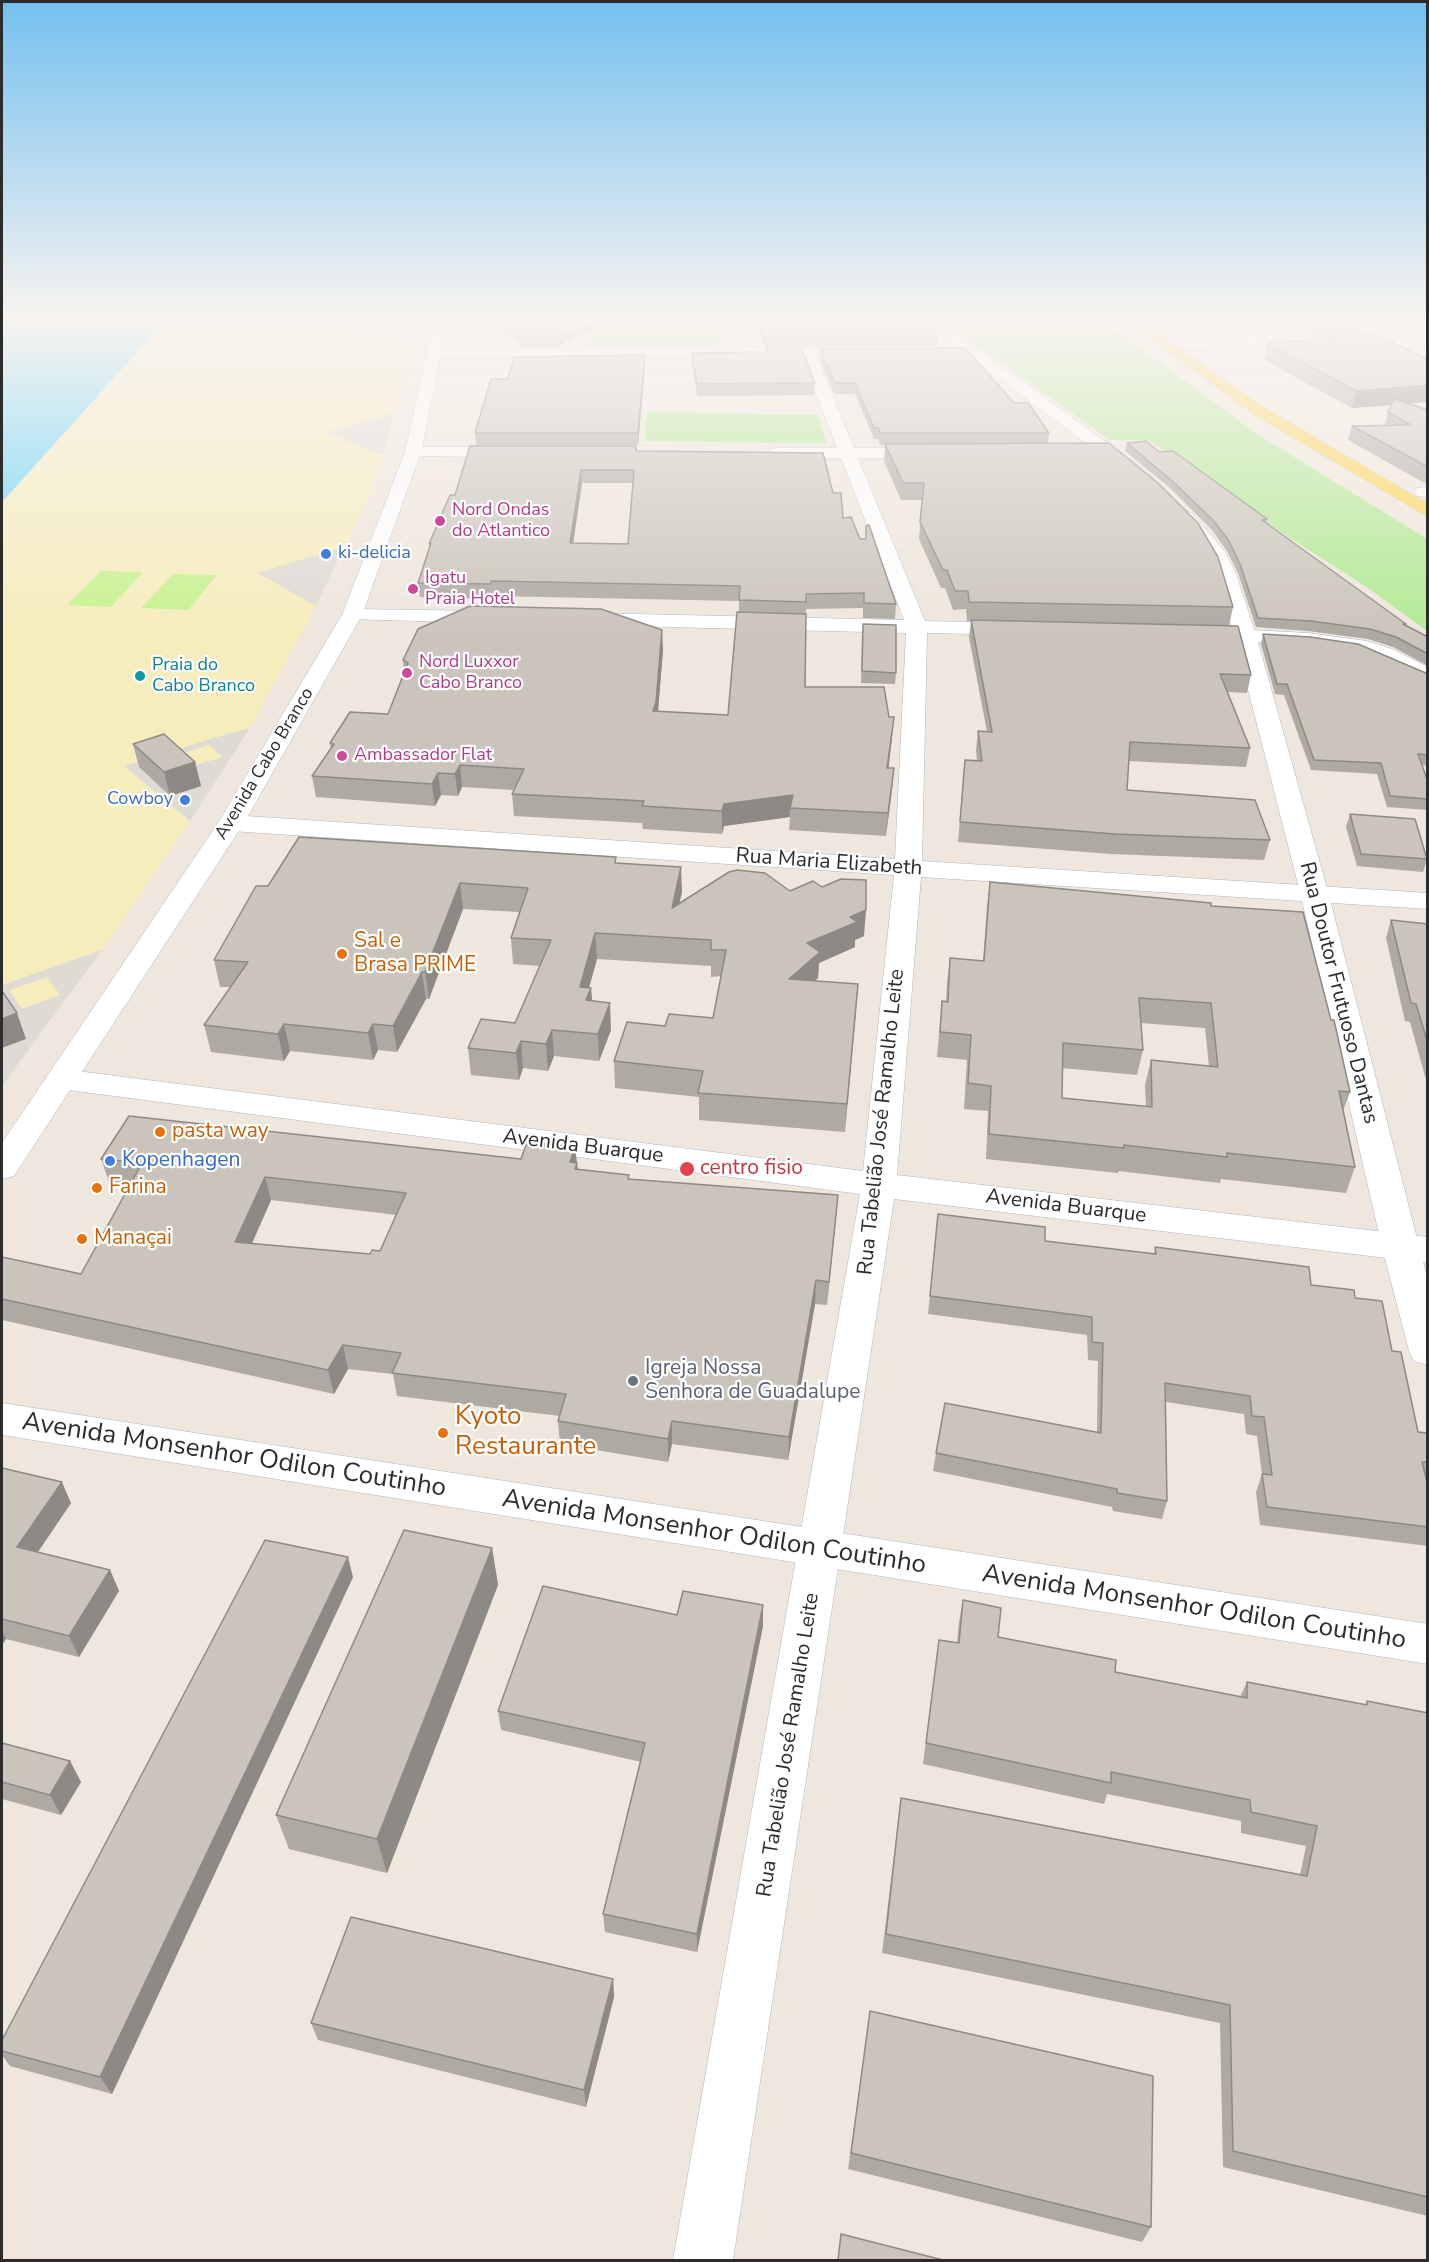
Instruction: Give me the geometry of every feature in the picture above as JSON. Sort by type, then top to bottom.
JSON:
[{"type":"main road","points":[[1282,425],[1428,512]]},
{"type":"main road","points":[[1303,425],[1426,493]]},
{"type":"street","name":"Avenida Cabo Branco","points":[[2,1168],[231,823],[352,615],[413,452],[419,425]]},
{"type":"street","name":"Rua Tabelião José Ramalho Leite","points":[[703,2260],[879,1185],[908,868],[917,626],[849,454],[840,425]]},
{"type":"street","points":[[1074,425],[1145,480]]},
{"type":"street","points":[[413,452],[531,453]]},
{"type":"street","points":[[1076,453],[1112,452]]},
{"type":"street","points":[[755,453],[945,453]]},
{"type":"street","name":"Rua Doutor Frutuoso Dantas","points":[[1170,503],[1203,535],[1215,552],[1226,574],[1245,635],[1414,1248],[1428,1352]]},
{"type":"street","points":[[352,615],[512,618]]},
{"type":"street","points":[[571,619],[1034,629]]},
{"type":"street","points":[[1186,634],[1308,639],[1359,646],[1383,654],[1428,676]]},
{"type":"street","name":"Rua Maria Elizabeth","points":[[231,823],[1428,901]]},
{"type":"street","name":"Avenida Buarque","points":[[61,1079],[879,1185],[1414,1248]]},
{"type":"street","name":"Avenida Monsenhor Odilon Coutinho","points":[[2,1419],[1428,1644]]},
{"type":"green space","points":[[646,425],[821,425],[827,444],[644,441]]},
{"type":"green space","points":[[1088,425],[1244,425],[1427,539],[1427,631],[1368,588],[1209,486],[1178,460],[1148,440],[1110,440]]},
{"type":"green space","points":[[101,571],[143,572],[111,607],[67,605]]},
{"type":"green space","points":[[173,574],[217,575],[188,610],[141,608]]},
{"type":"sand","name":"Praia do Cabo Branco","points":[[72,425],[392,425],[362,512],[306,625],[250,728],[110,939],[2,1086],[2,502]]},
{"type":"shaded area","points":[[354,425],[391,425],[383,455],[325,433]]},
{"type":"shaded area","points":[[344,547],[316,606],[258,573],[313,556]]},
{"type":"shaded area","points":[[250,728],[190,821],[124,766]],"holes":[[[209,745],[222,757],[193,766],[180,754]]]},
{"type":"shaded area","points":[[102,950],[2,1086],[2,1048],[26,1039],[2,1003],[2,985]],"holes":[[[47,977],[60,995],[22,1009],[9,990]]]},
{"type":"water","points":[[2,425],[72,425],[2,502]]},
{"type":"building","points":[[478,425],[639,425],[638,433],[475,433]]},
{"type":"building","points":[[873,425],[1043,425],[1049,433],[880,433],[879,428],[874,428]]},
{"type":"building","points":[[1428,425],[1428,467],[1352,426]]},
{"type":"building","points":[[1146,441],[1159,452],[1173,451],[1267,519],[1262,520],[1406,624],[1403,624],[1428,637],[1428,654],[1396,637],[1370,629],[1311,621],[1258,618],[1240,564],[1229,541],[1214,521],[1171,480],[1127,443]]},
{"type":"building","points":[[1109,443],[1158,483],[1198,523],[1218,557],[1233,607],[969,602],[968,591],[955,591],[947,570],[943,570],[920,522],[924,483],[903,483],[885,444]]},
{"type":"building","points":[[470,446],[636,446],[636,451],[823,453],[833,493],[841,493],[843,518],[851,517],[860,539],[866,539],[866,526],[869,525],[896,604],[864,603],[864,593],[806,594],[806,602],[739,600],[740,586],[491,581],[491,584],[418,583],[431,543],[429,544],[450,495],[455,495]],"holes":[[[581,470],[634,470],[628,544],[570,543]]]},
{"type":"building","points":[[470,606],[601,609],[662,630],[656,702],[653,711],[728,715],[737,612],[806,614],[805,687],[884,687],[889,717],[894,717],[887,768],[894,768],[888,813],[790,808],[793,795],[724,804],[722,811],[642,806],[644,801],[512,794],[524,769],[460,765],[455,774],[438,773],[432,784],[312,776],[334,744],[330,743],[350,712],[388,714],[408,663],[403,660],[418,629]]},
{"type":"building","points":[[971,620],[1238,626],[1251,675],[1220,674],[1250,748],[1130,742],[1127,790],[1255,800],[1270,840],[1115,834],[960,822],[965,760],[982,761],[978,731],[992,732]]},
{"type":"building","points":[[863,624],[896,625],[896,673],[862,671]]},
{"type":"building","points":[[1263,634],[1310,637],[1358,644],[1428,674],[1428,755],[1418,754],[1428,782],[1428,799],[1390,796],[1381,763],[1314,760],[1287,684],[1277,684]]},
{"type":"building","points":[[164,734],[195,762],[164,772],[133,744]]},
{"type":"building","points":[[1350,814],[1415,819],[1427,859],[1361,854]]},
{"type":"building","points":[[299,837],[616,857],[615,863],[681,867],[672,908],[729,872],[737,870],[765,873],[790,891],[813,881],[822,887],[841,879],[866,880],[866,910],[850,917],[857,922],[807,943],[820,952],[789,979],[858,984],[847,1104],[698,1093],[703,1071],[614,1061],[627,1022],[665,1026],[669,1014],[713,1018],[726,950],[711,950],[711,940],[595,933],[580,987],[591,988],[586,1000],[610,1003],[598,1034],[552,1030],[546,1044],[521,1041],[516,1053],[468,1048],[481,1019],[515,1023],[551,940],[511,938],[528,888],[460,883],[425,972],[422,972],[393,1026],[373,1024],[368,1033],[284,1024],[278,1034],[204,1025],[248,962],[214,960],[256,886],[268,886]]},
{"type":"building","points":[[990,882],[1211,903],[1211,906],[1303,912],[1331,1020],[1334,1020],[1350,1092],[1339,1091],[1355,1167],[1227,1153],[1227,1157],[1124,1145],[1124,1148],[989,1134],[991,1086],[968,1083],[971,1035],[940,1032],[942,1001],[948,1002],[950,958],[984,961]],"holes":[[[1139,998],[1211,1003],[1218,1067],[1151,1060],[1152,1107],[1062,1098],[1063,1043],[1143,1050]]]},
{"type":"building","points":[[1391,920],[1428,924],[1428,1044],[1416,1004],[1411,1003]]},
{"type":"building","points":[[2,991],[17,1013],[2,1019]]},
{"type":"building","points":[[129,1116],[521,1159],[527,1142],[575,1147],[570,1162],[577,1163],[575,1169],[629,1175],[628,1179],[838,1195],[829,1282],[816,1280],[789,1437],[672,1421],[668,1439],[558,1421],[566,1394],[392,1373],[401,1353],[343,1345],[328,1370],[2,1299],[2,1257],[81,1274],[142,1163],[101,1159]],"holes":[[[265,1177],[406,1193],[380,1251],[372,1250],[370,1254],[235,1242]]]},
{"type":"building","points":[[938,1214],[1045,1227],[1045,1241],[1156,1254],[1155,1247],[1309,1267],[1311,1285],[1354,1290],[1355,1298],[1382,1301],[1392,1351],[1401,1352],[1418,1432],[1428,1433],[1428,1462],[1422,1462],[1428,1486],[1428,1527],[1267,1507],[1262,1474],[1272,1475],[1264,1417],[1252,1416],[1250,1396],[1165,1383],[1167,1501],[1117,1493],[1117,1489],[936,1453],[945,1403],[1101,1433],[1103,1343],[1092,1342],[1092,1317],[930,1296]]},
{"type":"building","points":[[2,1468],[62,1482],[17,1547],[110,1570],[69,1636],[2,1619]]},
{"type":"building","points":[[404,1530],[492,1548],[377,1839],[276,1815]]},
{"type":"building","points":[[265,1540],[348,1557],[100,2077],[2,2051],[2,2040]]},
{"type":"building","points":[[543,1586],[677,1615],[683,1591],[763,1605],[697,1934],[603,1914],[645,1743],[498,1711]]},
{"type":"building","points":[[963,1600],[1001,1608],[998,1637],[1116,1660],[1115,1672],[1247,1698],[1247,1682],[1367,1705],[1367,1701],[1428,1713],[1428,2197],[1233,2151],[1230,2005],[886,1934],[901,1798],[1307,1876],[1317,1826],[1251,1812],[1250,1800],[1111,1772],[1111,1783],[926,1743],[939,1640],[959,1643]]},
{"type":"building","points":[[2,1743],[70,1761],[50,1795],[2,1782]]},
{"type":"building","points":[[351,1917],[613,1979],[584,2090],[311,2023]]},
{"type":"building","points":[[870,2011],[1153,2076],[1151,2227],[851,2153]]},
{"type":"building","points":[[841,2234],[943,2260],[838,2260]]},
{"type":"place","name":"Nord Ondas do Atlantico","points":[[440,521]]},
{"type":"place","name":"ki-delicia","points":[[326,554]]},
{"type":"place","name":"Igatu Praia Hotel","points":[[413,589]]},
{"type":"place","name":"Nord Luxxor Cabo Branco","points":[[407,673]]},
{"type":"place","name":"Praia do Cabo Branco","points":[[140,676]]},
{"type":"place","name":"Ambassador Flat","points":[[342,756]]},
{"type":"place","name":"Cowboy","points":[[185,800]]},
{"type":"place","name":"Sal e Brasa PRIME","points":[[342,954]]},
{"type":"place","name":"pasta way","points":[[160,1132]]},
{"type":"place","name":"Kopenhagen","points":[[110,1161]]},
{"type":"place","name":"centro fisio","points":[[687,1169]]},
{"type":"place","name":"Farina","points":[[97,1188]]},
{"type":"place","name":"Manaçai","points":[[82,1239]]},
{"type":"place","name":"Igreja Nossa Senhora de Guadalupe","points":[[633,1381]]},
{"type":"place","name":"Kyoto Restaurante","points":[[443,1433]]}]
